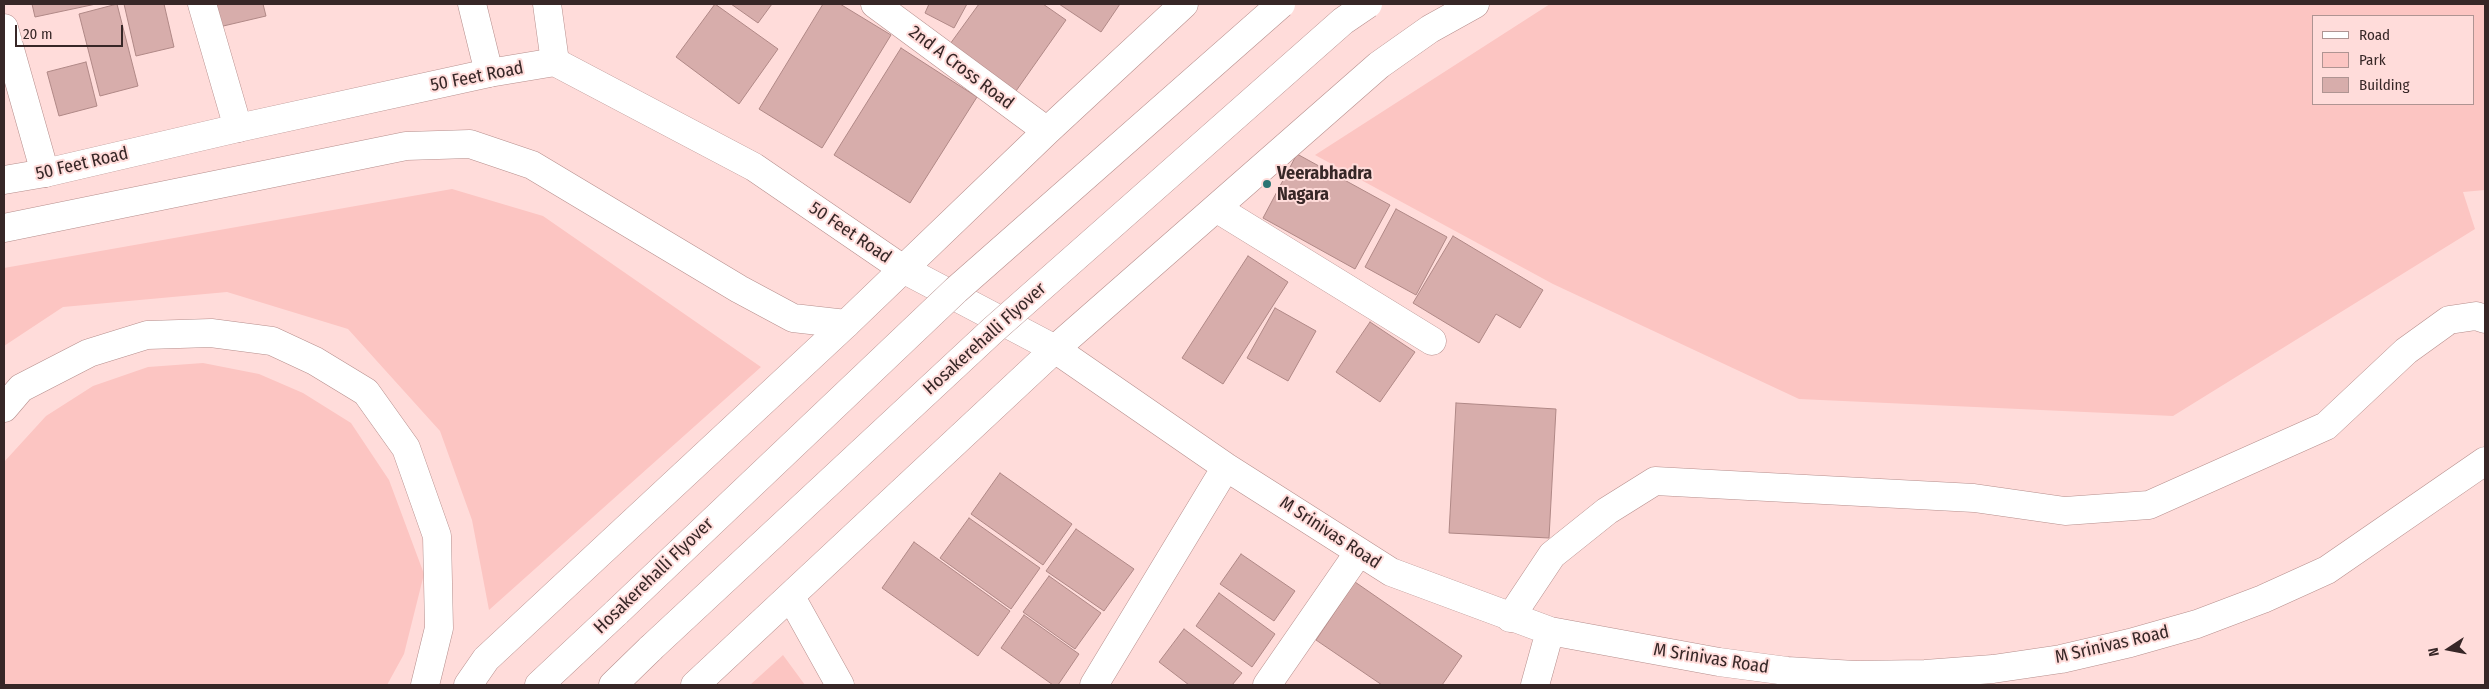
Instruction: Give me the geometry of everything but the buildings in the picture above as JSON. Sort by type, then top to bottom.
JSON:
[{"type":"main road","points":[[202,4],[238,128]]},
{"type":"main road","points":[[472,4],[489,74]]},
{"type":"main road","points":[[547,4],[555,62]]},
{"type":"main road","name":"2nd A Cross Road","points":[[875,4],[1047,131]]},
{"type":"main road","points":[[468,685],[486,659],[846,324],[1047,131],[1184,4]]},
{"type":"main road","name":"Hosakerehalli Flyover","points":[[539,685],[956,290],[1281,4]]},
{"type":"main road","name":"Hosakerehalli Flyover","points":[[612,685],[993,330],[1343,21],[1368,4]]},
{"type":"main road","points":[[695,685],[1056,349],[1379,65],[1430,29],[1475,4]]},
{"type":"main road","points":[[4,28],[45,173]]},
{"type":"main road","name":"50 Feet Road","points":[[4,180],[45,173],[238,128],[489,74],[555,62],[754,167],[903,269],[1056,349]]},
{"type":"main road","points":[[4,228],[406,146],[470,144],[532,165],[739,289],[793,318],[846,324]]},
{"type":"main road","points":[[1216,208],[1432,341]]},
{"type":"main road","points":[[1510,618],[1552,555],[1607,511],[1655,481],[1974,498],[2065,511],[2150,505],[2326,426],[2406,351],[2449,320],[2476,316],[2485,320]]},
{"type":"main road","points":[[4,408],[21,388],[89,353],[147,335],[202,333],[272,341],[315,361],[366,392],[406,448],[437,536],[439,628],[424,685]]},
{"type":"main road","name":"M Srinivas Road","points":[[1056,349],[1226,467],[1390,572],[1510,618],[1550,631],[1719,662],[1786,671],[1846,674],[1924,674],[1973,670],[2061,658],[2130,643],[2197,624],[2263,599],[2327,570],[2485,461]]},
{"type":"main road","points":[[1094,685],[1226,467]]},
{"type":"main road","points":[[1267,685],[1359,552]]},
{"type":"main road","points":[[791,596],[840,685]]},
{"type":"main road","points":[[1535,685],[1550,631]]},
{"type":"green space","points":[[1550,4],[2485,4],[2485,190],[2463,192],[2475,229],[2173,416],[1799,399],[1553,284],[1315,155]]},
{"type":"green space","points":[[452,189],[543,216],[761,367],[489,610],[472,520],[440,431],[348,329],[227,292],[63,307],[4,346],[4,268]]},
{"type":"green space","points":[[203,363],[259,374],[303,393],[351,423],[389,480],[424,574],[404,654],[387,685],[4,685],[4,462],[46,416],[93,386],[148,367]]},
{"type":"green space","points":[[783,655],[805,685],[750,685]]},
{"type":"place","name":"Veerabhadra Nagara","points":[[1267,184]]}]
